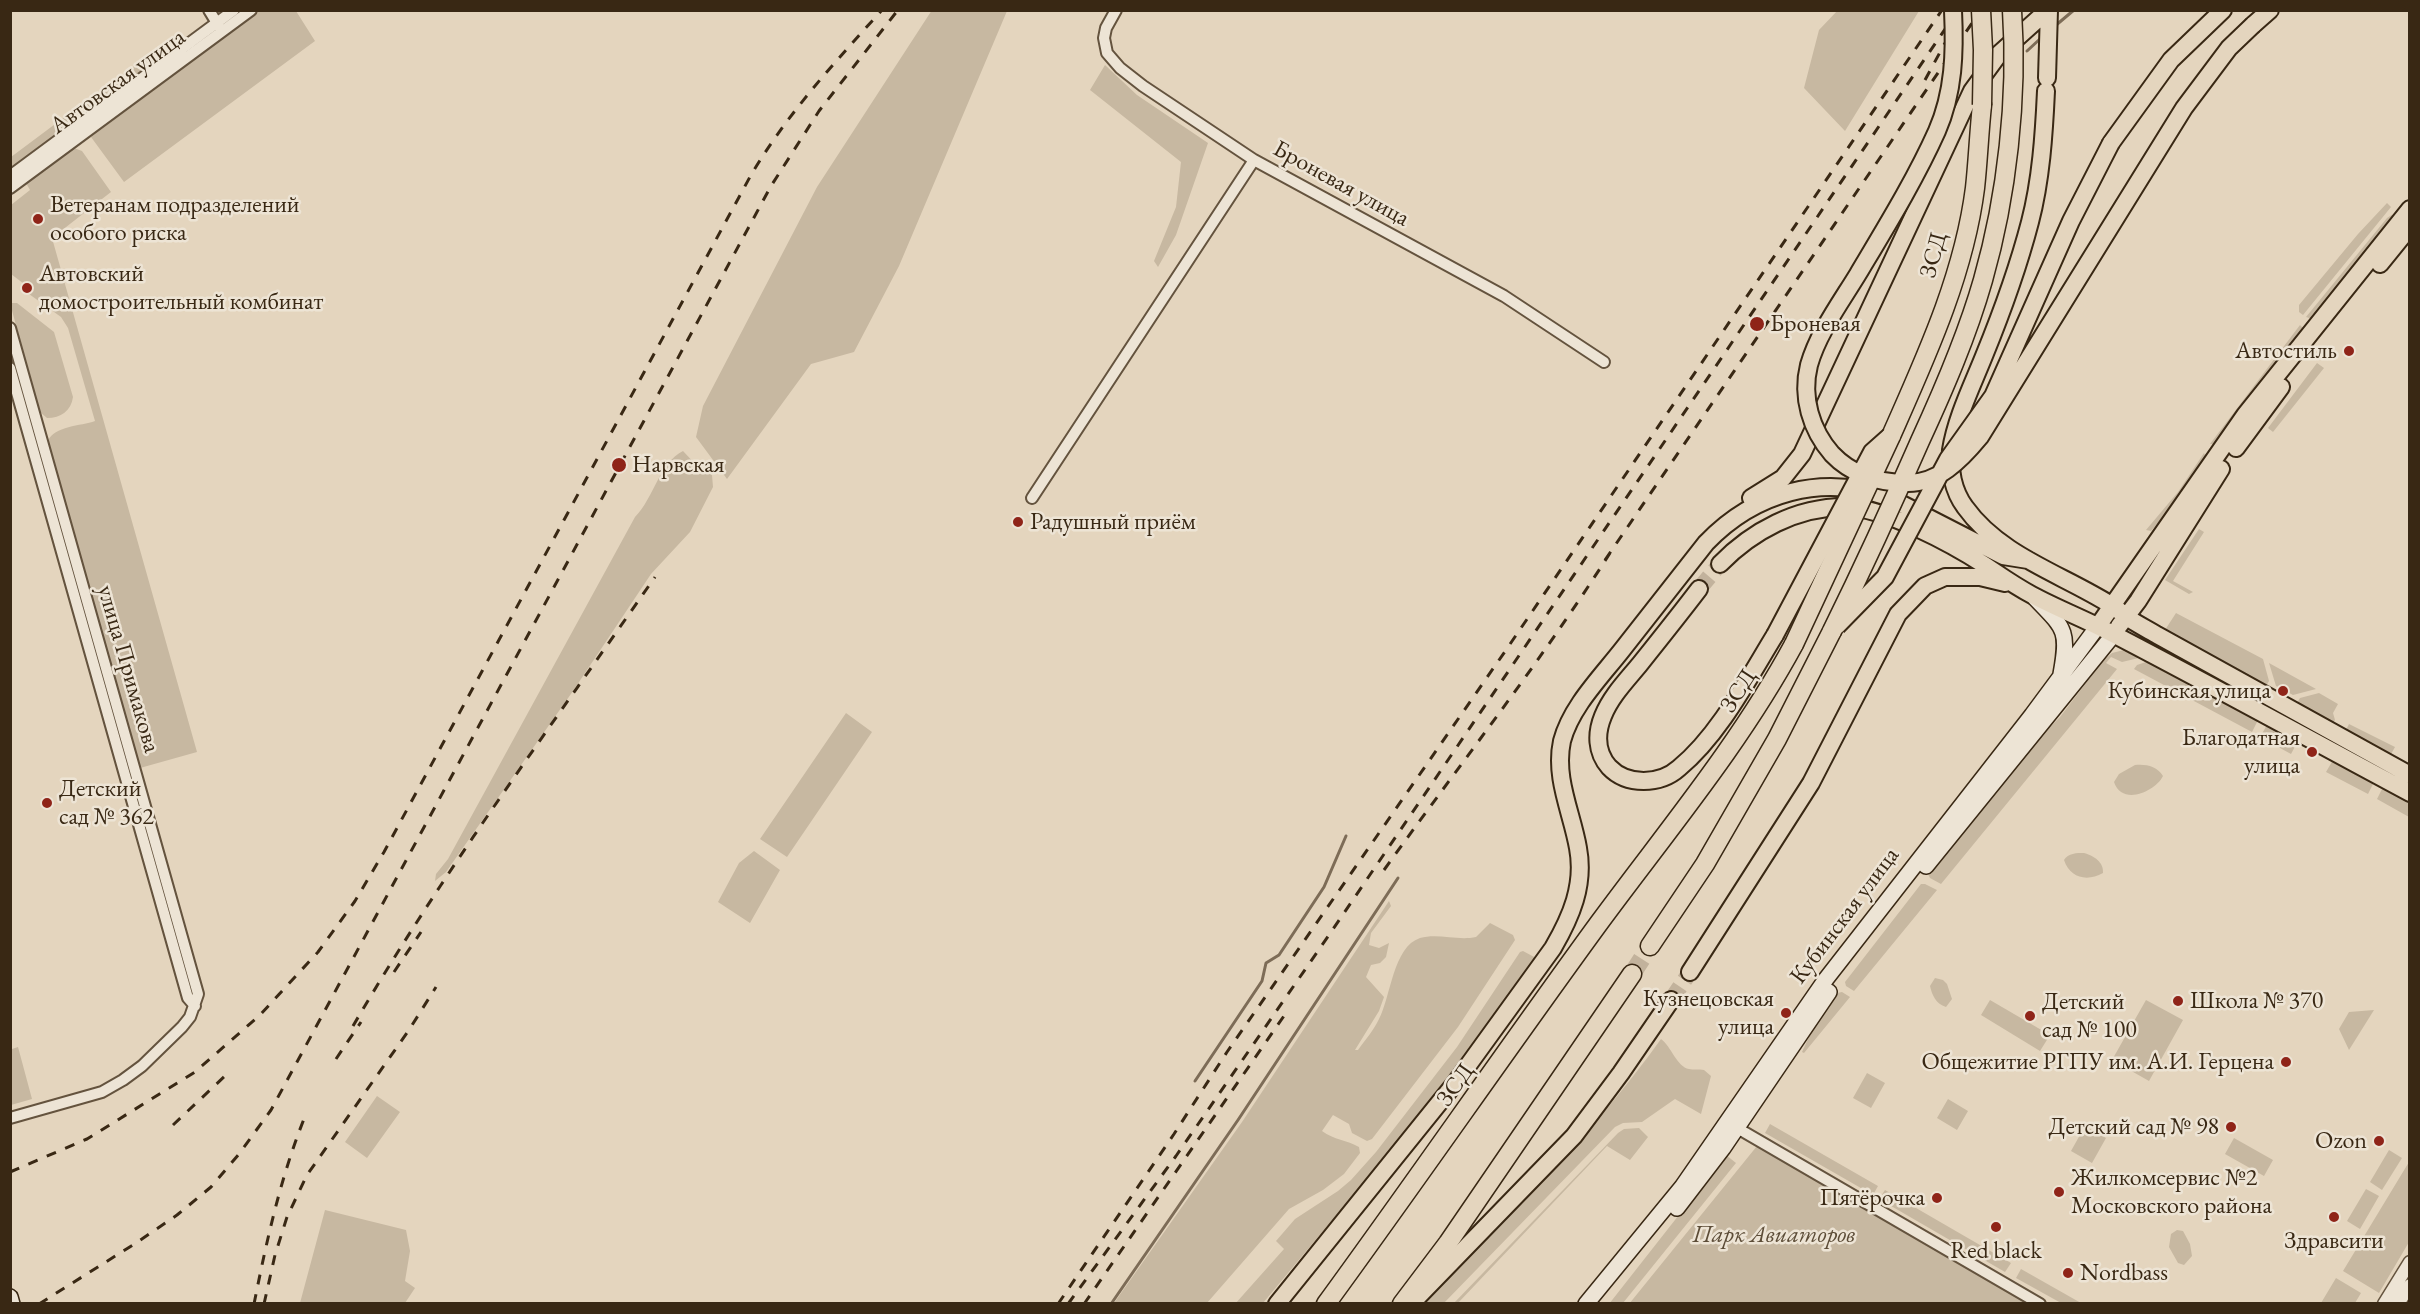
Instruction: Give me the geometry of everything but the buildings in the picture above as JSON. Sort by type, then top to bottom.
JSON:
[{"type":"highway","name":"ЗСД","points":[[1326,1304],[1596,928],[1719,762],[1769,690],[1794,644],[1891,436],[1933,339],[1956,272],[1975,189],[1982,105],[1981,10]]},
{"type":"highway","points":[[1650,946],[1705,864],[1777,739],[1880,533],[1959,351],[1983,281],[2002,191],[2012,102],[2014,48],[2012,10]]},
{"type":"highway","points":[[1402,1304],[1448,1244],[1632,974]]},
{"type":"main road","points":[[1953,10],[1954,59],[1943,115],[1912,181],[1825,329],[1809,365],[1807,381],[1810,417],[1824,445],[1840,462],[1866,477],[1888,483],[1912,483],[1932,479],[1959,461],[1980,437],[2184,108],[2229,48],[2270,10]]},
{"type":"main road","points":[[2048,10],[2042,153],[2034,207],[2008,295],[1955,433],[1951,451],[1951,471],[1963,505],[1976,521],[2028,560],[2113,606],[2126,617],[2409,776]]},
{"type":"main road","points":[[1277,1304],[1456,1082],[1536,973],[1566,925],[1576,902],[1580,877],[1579,860],[1560,773],[1563,740],[1572,718],[1657,597],[1712,527],[1733,508],[1784,478],[1802,454],[1972,91],[1999,54],[2048,10]]},
{"type":"main road","points":[[1832,631],[1884,577],[1947,459],[1993,396],[2072,221],[2111,143],[2171,60],[2223,10]]},
{"type":"main road","name":"Кубинская улица","points":[[1600,1304],[1690,1193],[1731,1125],[1826,979],[2061,677],[2245,415],[2408,217]]},
{"type":"main road","name":"Кубинская улица","points":[[1586,1304],[1731,1125],[1834,984],[1918,876],[2114,634],[2142,596],[2202,497],[2253,424],[2408,217]]},
{"type":"main road","points":[[1700,589],[1619,690],[1603,716],[1598,738],[1600,750],[1605,762],[1615,772],[1628,779],[1644,782],[1662,778],[1678,770],[1709,735],[1730,707],[1775,635],[1872,452],[1891,436]]},
{"type":"main road","points":[[1600,678],[1706,543],[1724,525],[1744,510],[1791,492],[1839,486],[1873,492],[1905,504],[2003,556],[2028,560]]},
{"type":"main road","points":[[1720,564],[1745,542],[1787,518],[1822,509],[1844,507],[1863,509],[1905,524],[1985,565],[2033,596],[2114,634],[2409,793]]},
{"type":"main road","points":[[1690,972],[1811,783],[1898,614],[1925,586],[1945,577],[1980,577],[2012,584]]},
{"type":"main road","points":[[2033,596],[2057,621],[2066,638],[2061,677]]},
{"type":"main road","points":[[1412,1304],[1574,1136],[1671,1000]]},
{"type":"main road","points":[[10,1297],[12,1304]]},
{"type":"street","points":[[209,10],[219,28]]},
{"type":"street","name":"Автовская улица","points":[[10,188],[219,28],[234,10]]},
{"type":"street","name":"Автовская улица","points":[[10,176],[219,28],[251,10]]},
{"type":"street","name":"Броневая улица","points":[[1116,10],[1106,28],[1104,38],[1107,53],[1112,61],[1190,119],[1254,160],[1504,296],[1604,362]]},
{"type":"street","points":[[1032,498],[1254,160]]},
{"type":"street","name":"улица Примакова","points":[[10,328],[198,994],[195,1006]]},
{"type":"street","name":"улица Примакова","points":[[10,368],[188,998],[195,1006]]},
{"type":"street","points":[[10,1118],[102,1092],[123,1080],[183,1027],[195,1006]]},
{"type":"street","points":[[1731,1125],[2040,1304]]},
{"type":"street","points":[[2384,1304],[2409,1262]]},
{"type":"street","points":[[2398,1304],[2409,1285]]},
{"type":"green space","points":[[932,10],[1007,11],[899,266],[854,352],[811,364],[727,479],[696,437],[703,406],[817,187]]},
{"type":"green space","points":[[1838,10],[1919,11],[1845,131],[1804,88],[1819,30]]},
{"type":"green space","points":[[259,11],[296,11],[315,41],[124,182],[91,137]]},
{"type":"green space","points":[[137,64],[142,71],[102,99],[97,93]]},
{"type":"green space","points":[[1105,65],[1137,95],[1208,143],[1176,235],[1158,267],[1154,261],[1176,207],[1181,162],[1090,90]]},
{"type":"green space","points":[[90,98],[95,105],[11,168],[11,157]]},
{"type":"green space","points":[[74,148],[82,151],[111,192],[52,238],[197,752],[140,768],[48,441],[51,436],[62,429],[95,421],[68,328],[61,317],[29,294],[32,290],[11,274],[11,205],[30,190],[26,183]]},
{"type":"green space","points":[[2387,203],[2391,207],[2303,315],[2299,312],[2299,305]]},
{"type":"green space","points":[[2393,214],[2381,234],[2312,319],[2306,317],[2387,218]]},
{"type":"green space","points":[[12,303],[17,303],[54,332],[73,397],[68,410],[57,417],[47,418],[40,412],[11,307]]},
{"type":"green space","points":[[2300,325],[2304,329],[2216,444],[2210,444]]},
{"type":"green space","points":[[2317,363],[2324,368],[2273,432],[2268,428]]},
{"type":"green space","points":[[683,451],[698,467],[712,475],[713,487],[690,532],[651,574],[573,691],[446,872],[435,881],[436,874],[448,859],[635,517],[642,509],[662,472]]},
{"type":"green space","points":[[2204,453],[2207,459],[2182,495],[2151,531],[2146,530],[2178,492]]},
{"type":"green space","points":[[2199,529],[2204,532],[2173,581],[2193,592],[2189,594],[2165,580]]},
{"type":"green space","points":[[2176,613],[2263,659],[2269,681],[2266,686],[2165,630]]},
{"type":"green space","points":[[2124,650],[2143,657],[2122,662],[2111,657],[2106,663],[2117,669],[1941,884],[1930,878],[1928,874],[2028,749],[2060,717],[2102,662],[2112,653]]},
{"type":"green space","points":[[2149,661],[2258,720],[2252,732],[2134,669],[2137,665]]},
{"type":"green space","points":[[2269,663],[2316,689],[2293,695],[2276,686]]},
{"type":"green space","points":[[2319,693],[2338,704],[2333,713],[2335,720],[2332,725],[2297,703],[2300,698]]},
{"type":"green space","points":[[846,713],[872,732],[787,857],[760,839]]},
{"type":"green space","points":[[2349,724],[2395,747],[2390,756],[2345,732]]},
{"type":"green space","points":[[2267,725],[2298,741],[2291,754],[2260,737]]},
{"type":"green space","points":[[2333,760],[2374,782],[2368,794],[2326,772]]},
{"type":"green space","points":[[2135,765],[2151,766],[2163,776],[2153,787],[2131,795],[2118,789],[2114,782],[2119,774]]},
{"type":"green space","points":[[2383,787],[2409,802],[2409,817],[2377,799]]},
{"type":"green space","points":[[754,851],[780,870],[750,923],[718,902],[739,863]]},
{"type":"green space","points":[[2084,853],[2098,860],[2103,873],[2085,878],[2070,871],[2064,860],[2073,854]]},
{"type":"green space","points":[[1921,884],[1937,890],[1854,991],[1846,986],[1845,982]]},
{"type":"green space","points":[[1389,901],[1391,906],[1371,933],[1369,945],[1379,948],[1389,943],[1386,957],[1380,963],[1371,965],[1366,977],[1384,997],[1379,1011],[1355,1050],[1358,1050],[1377,1023],[1398,962],[1411,943],[1427,937],[1476,937],[1490,923],[1513,935],[1515,940],[1458,1027],[1372,1139],[1367,1141],[1352,1133],[1349,1124],[1333,1115],[1322,1131],[1359,1147],[1360,1153],[1344,1174],[1323,1190],[1289,1209],[1207,1303],[1114,1303],[1242,1122]]},
{"type":"green space","points":[[1523,951],[1536,958],[1433,1099],[1263,1303],[1235,1304],[1284,1249],[1276,1241],[1295,1219],[1338,1191],[1376,1152],[1457,1047],[1520,952]]},
{"type":"green space","points":[[1935,978],[1947,984],[1952,999],[1946,1007],[1937,1001],[1932,993],[1930,986]]},
{"type":"green space","points":[[1842,992],[1850,997],[1804,1053],[1802,1052],[1815,1024],[1837,993]]},
{"type":"green space","points":[[1990,1000],[2050,1035],[2040,1051],[1981,1015]]},
{"type":"green space","points":[[2146,1000],[2183,1020],[2149,1081],[2112,1060]]},
{"type":"green space","points":[[2374,1010],[2349,1050],[2339,1029],[2349,1012]]},
{"type":"green space","points":[[1661,1039],[1685,1067],[1704,1070],[1711,1076],[1701,1114],[1675,1099],[1642,1122],[1623,1123],[1615,1127],[1444,1303],[1421,1304],[1576,1144],[1606,1110]]},
{"type":"green space","points":[[10,1046],[12,1049],[18,1047],[32,1099],[11,1105]]},
{"type":"green space","points":[[1867,1073],[1885,1083],[1871,1108],[1853,1098]]},
{"type":"green space","points":[[377,1096],[400,1112],[367,1158],[345,1142]]},
{"type":"green space","points":[[1948,1099],[1968,1111],[1957,1130],[1937,1118]]},
{"type":"green space","points":[[1770,1124],[1878,1186],[1873,1195],[1765,1133]]},
{"type":"green space","points":[[2085,1126],[2106,1138],[2092,1163],[2071,1151]]},
{"type":"green space","points":[[1639,1128],[1648,1137],[1630,1160],[1607,1146],[1458,1303],[1454,1303],[1618,1133],[1624,1129]]},
{"type":"green space","points":[[2234,1138],[2273,1160],[2264,1176],[2225,1154]]},
{"type":"green space","name":"Парк Авиаторов","points":[[1757,1146],[2030,1303],[1629,1304]]},
{"type":"green space","points":[[2389,1150],[2402,1158],[2382,1190],[2370,1182]]},
{"type":"green space","points":[[1726,1155],[1736,1163],[1623,1303],[1609,1304]]},
{"type":"green space","points":[[2409,1162],[2409,1242],[2379,1293],[2343,1271]]},
{"type":"green space","points":[[2366,1189],[2379,1196],[2360,1229],[2347,1221]]},
{"type":"green space","points":[[1885,1190],[2011,1263],[2005,1272],[1879,1199]]},
{"type":"green space","points":[[325,1210],[406,1230],[410,1251],[405,1281],[415,1288],[405,1303],[300,1303]]},
{"type":"green space","points":[[2177,1230],[2183,1231],[2190,1244],[2192,1256],[2184,1265],[2178,1263],[2169,1247],[2171,1234]]},
{"type":"green space","points":[[2021,1269],[2081,1303],[2061,1303],[2016,1278]]},
{"type":"green space","points":[[2336,1278],[2361,1293],[2355,1303],[2321,1303]]},
{"type":"waterway","points":[[2055,26],[2074,10]]},
{"type":"waterway","points":[[2027,51],[2041,38]]},
{"type":"waterway","points":[[1195,1081],[1262,981],[1266,963],[1279,955],[1324,887],[1346,836]]},
{"type":"waterway","points":[[1111,1304],[1238,1120],[1398,878]]},
{"type":"tunnel","points":[[1699,589],[1720,564]]},
{"type":"tunnel","points":[[1632,974],[1650,946]]},
{"type":"tunnel","points":[[1671,1000],[1690,972]]},
{"type":"railway","points":[[10,1172],[87,1139],[195,1072],[260,1015],[318,952],[355,901],[384,852],[751,175],[796,110],[882,10]]},
{"type":"railway","points":[[39,1304],[136,1243],[177,1215],[211,1187],[239,1154],[271,1110],[771,186],[819,111],[898,10]]},
{"type":"railway","points":[[1058,1304],[1227,1052],[1506,650],[1942,10]]},
{"type":"railway","points":[[1068,1304],[1176,1156],[1329,935],[1958,10]]},
{"type":"railway","points":[[1605,560],[1981,10]]},
{"type":"railway","points":[[1925,80],[1945,43]]},
{"type":"railway","points":[[1384,870],[1528,674],[1610,553]]},
{"type":"railway","points":[[353,1026],[461,854],[655,577]]},
{"type":"railway","points":[[394,972],[421,932]]},
{"type":"railway","points":[[264,1304],[275,1255],[287,1217],[307,1175],[409,1030],[436,987]]},
{"type":"railway","points":[[1084,1304],[1286,1013]]},
{"type":"railway","points":[[336,1059],[361,1022]]},
{"type":"railway","points":[[173,1125],[226,1075]]},
{"type":"railway","points":[[254,1304],[282,1184],[306,1114]]},
{"type":"place","name":"Ветеранам подразделений особого риска","points":[[38,219]]},
{"type":"place","name":"Автовский домостроительный комбинат","points":[[27,288]]},
{"type":"place","name":"Броневая","points":[[1757,324]]},
{"type":"place","name":"Автостиль","points":[[2349,351]]},
{"type":"place","name":"Нарвская","points":[[619,465]]},
{"type":"place","name":"Радушный приём","points":[[1018,522]]},
{"type":"place","name":"Кубинская улица","points":[[2283,691]]},
{"type":"place","name":"Благодатная улица","points":[[2312,752]]},
{"type":"place","name":"Детский сад № 362","points":[[47,803]]},
{"type":"place","name":"Школа № 370","points":[[2178,1001]]},
{"type":"place","name":"Кузнецовская улица","points":[[1786,1013]]},
{"type":"place","name":"Детский сад № 100","points":[[2030,1016]]},
{"type":"place","name":"Общежитие РГПУ им. А.И. Герцена","points":[[2286,1062]]},
{"type":"place","name":"Детский сад № 98","points":[[2231,1127]]},
{"type":"place","name":"Ozon","points":[[2379,1141]]},
{"type":"place","name":"Жилкомсервис №2 Московского района","points":[[2059,1192]]},
{"type":"place","name":"Пятёрочка","points":[[1937,1198]]},
{"type":"place","name":"Здравсити","points":[[2334,1217]]},
{"type":"place","name":"Red black","points":[[1996,1227]]},
{"type":"place","name":"Nordbass","points":[[2068,1273]]}]
